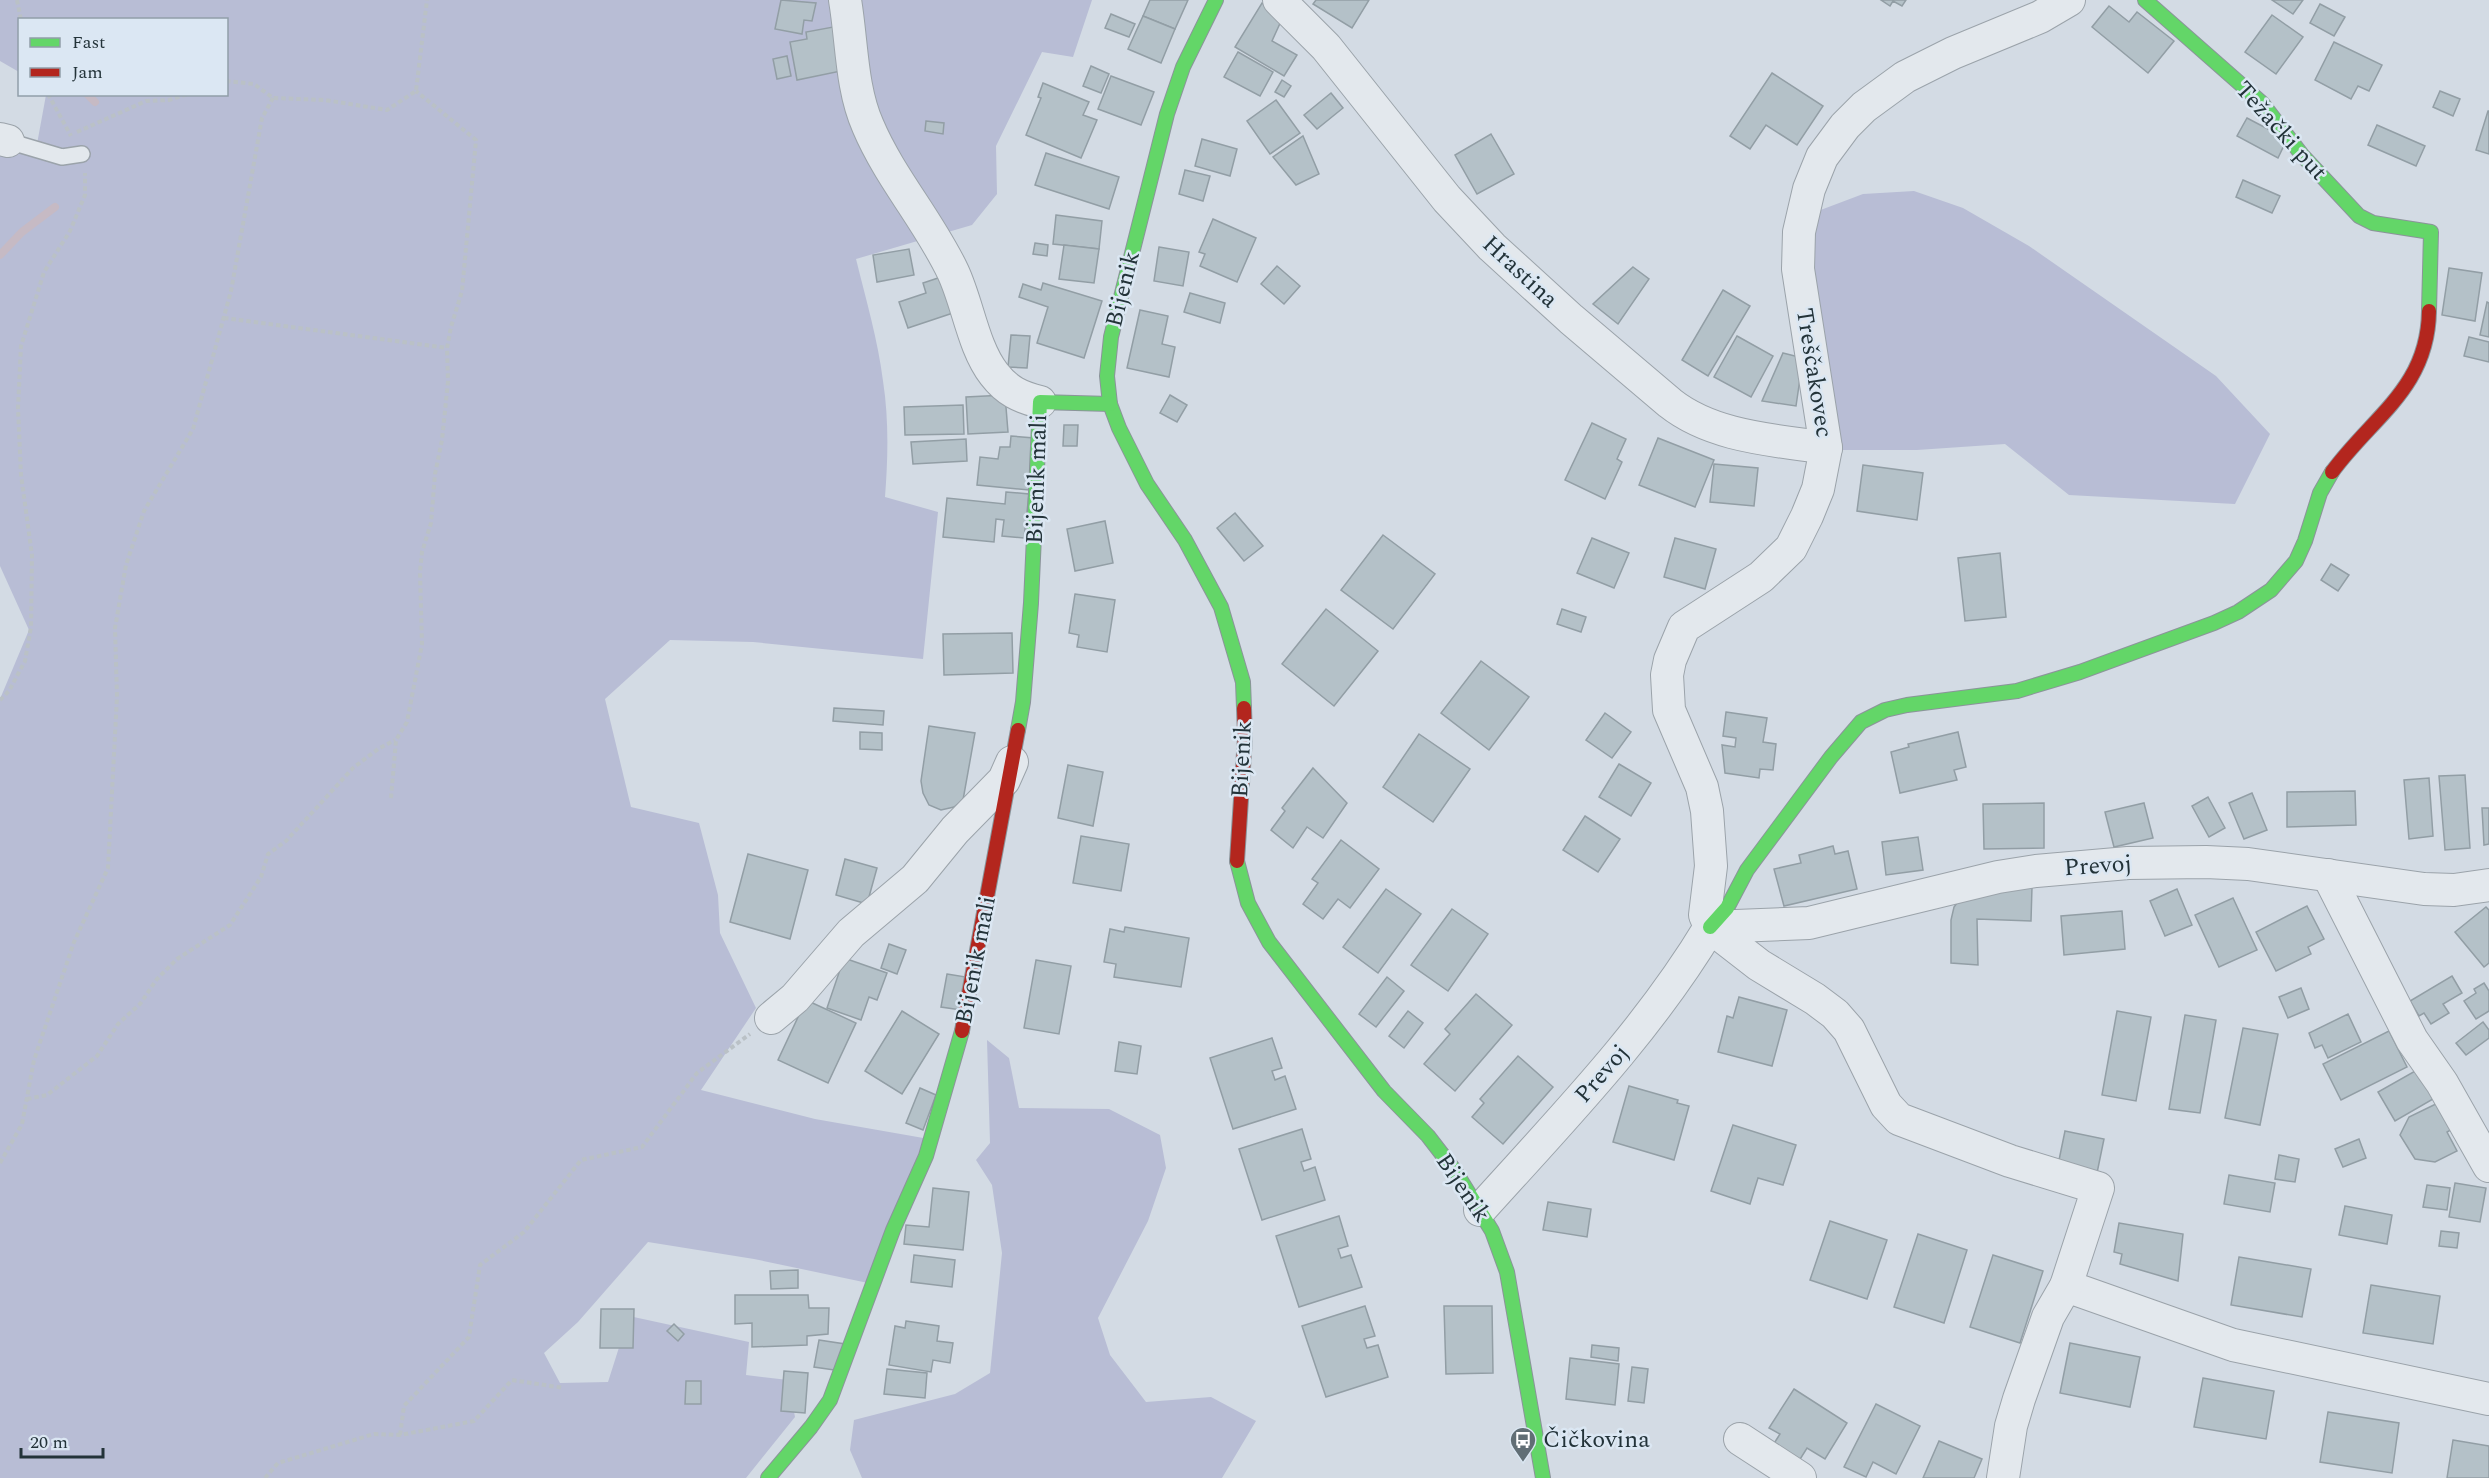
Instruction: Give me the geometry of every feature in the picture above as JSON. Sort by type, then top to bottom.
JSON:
[{"type":"street","name":"Bijenik mali","points":[[845,0],[860,102],[868,126],[897,179],[936,239],[954,274],[987,364],[1006,388],[1020,397],[1040,402],[1110,404]]},
{"type":"street","name":"Bijenik","points":[[1216,0],[1183,67],[1164,124],[1111,337],[1107,376],[1110,404],[1119,428],[1147,484],[1185,540],[1221,607],[1243,682],[1245,737],[1237,860],[1248,903],[1269,942],[1293,975],[1384,1091],[1428,1136],[1455,1171],[1492,1231],[1507,1272],[1543,1478]]},
{"type":"street","name":"Hrastina","points":[[1280,0],[1326,47],[1447,199],[1492,247],[1571,320],[1685,416],[1718,429],[1826,448]]},
{"type":"street","name":"Treščakovec","points":[[1710,927],[1705,915],[1711,866],[1707,811],[1702,788],[1669,710],[1667,694],[1670,660],[1684,627],[1761,577],[1791,548],[1818,489],[1826,448],[1798,269],[1799,231],[1809,189],[1822,157],[1845,126],[1864,107],[1905,77],[1944,57],[2040,17],[2069,0]]},
{"type":"street","name":"Težački put","points":[[1710,927],[1727,908],[1747,870],[1830,757],[1861,722],[1885,710],[1907,705],[2017,691],[2080,672],[2214,623],[2238,612],[2271,590],[2296,561],[2320,494],[2330,475],[2344,456],[2389,409],[2418,369],[2425,350],[2429,327],[2431,232],[2373,223],[2359,216],[2344,203],[2302,155],[2262,103],[2145,0]]},
{"type":"street","name":"Bijenik mali","points":[[768,1478],[811,1427],[830,1400],[893,1230],[926,1156],[960,1040],[1023,702],[1031,603],[1040,402]]},
{"type":"street","points":[[771,1018],[795,998],[851,933],[915,879],[955,830],[1004,780],[1012,762]]},
{"type":"street","name":"Prevoj","points":[[1480,1210],[1626,1047],[1688,964],[1710,927],[1809,923],[1998,877],[2087,866],[2206,862],[2285,868],[2424,889],[2454,890],[2489,885]]},
{"type":"street","points":[[2328,875],[2412,1040],[2442,1083],[2489,1166]]},
{"type":"street","points":[[1710,927],[1759,965],[1815,999],[1834,1014],[1849,1030],[1886,1105],[1899,1119],[2010,1161],[2098,1188],[2066,1286],[2048,1317],[2019,1399],[2011,1426],[2003,1478]]},
{"type":"street","points":[[2066,1286],[2233,1345],[2489,1399]]},
{"type":"street","points":[[1740,1439],[1800,1478]]},
{"type":"lane","points":[[4,140],[62,158],[82,154]]},
{"type":"path","points":[[17,0],[21,18]]},
{"type":"path","points":[[228,81],[254,84],[273,98],[325,100],[387,110],[416,91],[427,0]]},
{"type":"path","points":[[391,798],[396,740],[407,722],[422,644],[420,572],[422,552],[431,523],[435,474],[442,440],[448,381],[447,348],[462,291],[476,140],[416,91]]},
{"type":"path","points":[[49,96],[82,154]]},
{"type":"path","points":[[71,135],[146,101],[169,100],[182,96]]},
{"type":"path","points":[[0,1163],[22,1124],[34,1060],[74,942],[108,868],[117,697],[115,628],[126,565],[144,511],[193,429],[231,291],[262,118],[273,98]]},
{"type":"path","points":[[0,700],[9,691],[26,661],[31,627],[32,555],[21,475],[18,408],[21,346],[44,272],[70,231],[85,195]]},
{"type":"path","points":[[224,318],[447,348]]},
{"type":"path","points":[[27,1099],[47,1095],[97,1056],[118,1024],[140,1004],[157,979],[170,966],[230,925],[261,877],[268,854],[286,841],[353,768],[378,749],[396,740]]},
{"type":"path","points":[[400,1435],[404,1406],[469,1337],[480,1265],[524,1232],[581,1160],[642,1147],[697,1073],[771,1018]]},
{"type":"path","points":[[266,1478],[278,1463],[374,1434],[400,1435],[474,1420],[512,1380],[564,1388]]},
{"type":"shaded area","points":[[0,0],[1092,0],[1073,57],[1042,52],[996,146],[997,194],[972,225],[856,259],[875,335],[885,395],[887,468],[885,497],[938,512],[923,659],[753,642],[670,640],[605,699],[631,807],[699,823],[718,895],[720,933],[756,1008],[701,1090],[815,1119],[929,1139],[868,1283],[754,1259],[648,1242],[578,1322],[544,1353],[560,1383],[608,1382],[629,1316],[749,1342],[746,1375],[788,1380],[795,1417],[746,1478],[0,1478],[0,699],[29,630],[0,566],[0,144],[37,144],[46,96],[228,96],[228,18],[18,18],[18,71],[0,61]]},
{"type":"shaded area","points":[[1914,191],[1963,208],[2029,246],[2216,376],[2270,434],[2235,504],[2069,495],[2005,444],[1917,450],[1836,450],[1806,243],[1818,211],[1863,194]]},
{"type":"shaded area","points":[[987,1040],[1009,1058],[1019,1108],[1109,1109],[1160,1135],[1166,1168],[1148,1221],[1098,1318],[1110,1355],[1146,1402],[1211,1397],[1256,1421],[1222,1478],[862,1478],[850,1450],[854,1420],[955,1394],[990,1373],[1002,1253],[992,1185],[976,1160],[990,1143]]},
{"type":"building","points":[[781,0],[816,3],[812,21],[804,20],[802,34],[775,29]]},
{"type":"building","points":[[1150,0],[1188,0],[1175,29],[1143,16]]},
{"type":"building","points":[[1316,0],[1369,0],[1352,28],[1313,4]]},
{"type":"building","points":[[1881,0],[1906,0],[1902,6],[1893,1],[1890,6]]},
{"type":"building","points":[[2272,0],[2303,0],[2293,14]]},
{"type":"building","points":[[1262,3],[1282,19],[1272,41],[1297,55],[1284,76],[1235,47]]},
{"type":"building","points":[[2320,4],[2345,17],[2334,36],[2310,23]]},
{"type":"building","points":[[2109,6],[2129,22],[2137,12],[2174,41],[2148,73],[2092,27]]},
{"type":"building","points":[[1111,14],[1135,24],[1129,37],[1105,28]]},
{"type":"building","points":[[2272,15],[2303,37],[2276,74],[2245,52]]},
{"type":"building","points":[[1143,16],[1175,29],[1161,63],[1128,49]]},
{"type":"building","points":[[833,27],[841,71],[797,80],[790,42],[807,39],[806,32]]},
{"type":"building","points":[[2334,42],[2382,65],[2369,91],[2358,86],[2351,99],[2315,80]]},
{"type":"building","points":[[1238,52],[1273,72],[1260,96],[1224,77]]},
{"type":"building","points":[[787,56],[791,76],[777,79],[773,59]]},
{"type":"building","points":[[1091,66],[1109,74],[1101,93],[1083,86]]},
{"type":"building","points":[[1772,73],[1823,106],[1797,145],[1766,125],[1750,149],[1730,136]]},
{"type":"building","points":[[1111,76],[1154,92],[1141,125],[1098,109]]},
{"type":"building","points":[[1282,80],[1291,86],[1284,97],[1275,92]]},
{"type":"building","points":[[1043,83],[1089,102],[1083,115],[1097,120],[1081,158],[1026,135],[1041,98],[1038,97]]},
{"type":"building","points":[[2440,91],[2460,99],[2453,116],[2433,107]]},
{"type":"building","points":[[1331,93],[1343,108],[1317,129],[1304,115]]},
{"type":"building","points":[[1276,100],[1300,133],[1270,154],[1247,121]]},
{"type":"building","points":[[2489,111],[2489,154],[2476,150]]},
{"type":"building","points":[[2247,118],[2287,139],[2278,158],[2237,136]]},
{"type":"building","points":[[926,121],[944,123],[943,134],[925,131]]},
{"type":"building","points":[[2377,125],[2425,146],[2416,166],[2368,145]]},
{"type":"building","points":[[1491,134],[1514,174],[1477,194],[1455,155]]},
{"type":"building","points":[[1303,136],[1319,174],[1296,185],[1273,157]]},
{"type":"building","points":[[1202,139],[1237,149],[1230,176],[1195,166]]},
{"type":"building","points":[[1046,153],[1119,177],[1109,209],[1035,185]]},
{"type":"building","points":[[1185,170],[1210,176],[1203,201],[1179,194]]},
{"type":"building","points":[[2243,180],[2280,196],[2272,213],[2236,197]]},
{"type":"building","points":[[1056,215],[1102,221],[1099,249],[1053,244]]},
{"type":"building","points":[[1213,219],[1256,238],[1237,282],[1200,266],[1205,254],[1199,252]]},
{"type":"building","points":[[1035,243],[1048,245],[1047,256],[1033,254]]},
{"type":"building","points":[[1064,245],[1099,249],[1094,283],[1059,279]]},
{"type":"building","points":[[1159,247],[1189,252],[1183,286],[1154,281]]},
{"type":"building","points":[[909,249],[914,275],[877,282],[873,255]]},
{"type":"building","points":[[1277,266],[1300,286],[1284,304],[1261,284]]},
{"type":"building","points":[[1633,267],[1649,279],[1618,324],[1593,304]]},
{"type":"building","points":[[2449,268],[2482,273],[2475,321],[2442,315]]},
{"type":"building","points":[[941,277],[953,313],[908,328],[899,302],[926,293],[923,283]]},
{"type":"building","points":[[1043,283],[1102,301],[1084,358],[1037,343],[1048,307],[1019,297],[1023,284],[1041,290]]},
{"type":"building","points":[[1723,290],[1750,306],[1708,376],[1682,360]]},
{"type":"building","points":[[1190,293],[1225,303],[1220,323],[1184,312]]},
{"type":"building","points":[[2487,302],[2489,303],[2489,337],[2480,335]]},
{"type":"building","points":[[1140,310],[1168,316],[1162,344],[1175,347],[1169,377],[1127,368]]},
{"type":"building","points":[[1011,335],[1030,336],[1027,368],[1008,367]]},
{"type":"building","points":[[1737,336],[1773,356],[1751,397],[1714,377]]},
{"type":"building","points":[[2469,337],[2489,342],[2489,362],[2464,356]]},
{"type":"building","points":[[1783,353],[1803,358],[1796,406],[1762,401]]},
{"type":"building","points":[[1005,395],[1008,432],[968,434],[966,397]]},
{"type":"building","points":[[1170,395],[1187,405],[1177,422],[1160,413]]},
{"type":"building","points":[[963,405],[964,434],[905,435],[904,407]]},
{"type":"building","points":[[1592,423],[1626,439],[1617,459],[1622,462],[1605,499],[1565,480]]},
{"type":"building","points":[[1064,425],[1078,425],[1077,446],[1063,446]]},
{"type":"building","points":[[1011,436],[1034,438],[1029,490],[977,485],[980,457],[998,459],[1000,447],[1010,447]]},
{"type":"building","points":[[1658,438],[1714,460],[1695,507],[1639,485]]},
{"type":"building","points":[[966,439],[967,461],[913,464],[911,442]]},
{"type":"building","points":[[1714,464],[1758,468],[1754,506],[1710,502]]},
{"type":"building","points":[[1863,465],[1923,473],[1917,520],[1857,511]]},
{"type":"building","points":[[1006,492],[1029,494],[1024,538],[1002,536],[1004,520],[996,519],[994,542],[943,537],[947,498],[1005,504]]},
{"type":"building","points":[[1235,513],[1263,546],[1244,561],[1217,528]]},
{"type":"building","points":[[1105,521],[1113,563],[1075,571],[1067,529]]},
{"type":"building","points":[[1383,535],[1435,574],[1393,629],[1341,590]]},
{"type":"building","points":[[1592,538],[1629,553],[1614,588],[1577,573]]},
{"type":"building","points":[[1675,538],[1716,549],[1705,589],[1664,577]]},
{"type":"building","points":[[2000,553],[2006,617],[1965,621],[1958,558]]},
{"type":"building","points":[[2331,564],[2349,575],[2338,591],[2321,580]]},
{"type":"building","points":[[1075,594],[1115,600],[1107,652],[1077,647],[1079,635],[1069,633]]},
{"type":"building","points":[[1326,609],[1378,651],[1334,706],[1282,664]]},
{"type":"building","points":[[1562,609],[1586,617],[1581,632],[1557,624]]},
{"type":"building","points":[[1012,633],[1013,673],[944,675],[943,634]]},
{"type":"building","points":[[1481,661],[1529,697],[1489,750],[1441,713]]},
{"type":"building","points":[[834,708],[884,711],[883,725],[833,721]]},
{"type":"building","points":[[1726,712],[1767,718],[1763,742],[1776,744],[1773,770],[1760,769],[1759,778],[1725,773],[1722,745],[1735,747],[1736,738],[1723,736]]},
{"type":"building","points":[[1605,713],[1631,732],[1612,758],[1586,740]]},
{"type":"building","points":[[929,726],[975,733],[963,800],[954,807],[941,810],[929,805],[923,793],[921,781]]},
{"type":"building","points":[[860,732],[882,733],[882,750],[860,749]]},
{"type":"building","points":[[1958,732],[1966,767],[1954,770],[1957,780],[1900,793],[1891,752],[1909,747],[1908,744]]},
{"type":"building","points":[[1419,734],[1470,769],[1433,822],[1383,787]]},
{"type":"building","points":[[1619,764],[1651,783],[1631,816],[1599,797]]},
{"type":"building","points":[[1068,765],[1103,772],[1093,826],[1058,818]]},
{"type":"building","points":[[1313,768],[1347,803],[1323,838],[1307,827],[1293,848],[1271,830],[1285,811],[1282,808]]},
{"type":"building","points":[[2465,775],[2470,848],[2445,850],[2439,776]]},
{"type":"building","points":[[2429,778],[2433,836],[2409,839],[2404,780]]},
{"type":"building","points":[[2355,791],[2356,825],[2287,827],[2287,792]]},
{"type":"building","points":[[2252,793],[2267,830],[2244,839],[2229,803]]},
{"type":"building","points":[[2208,797],[2225,828],[2209,837],[2192,806]]},
{"type":"building","points":[[2044,803],[2044,848],[1984,849],[1983,804]]},
{"type":"building","points":[[2144,803],[2153,838],[2114,847],[2105,812]]},
{"type":"building","points":[[2482,808],[2489,808],[2489,844],[2484,845]]},
{"type":"building","points":[[1585,816],[1620,839],[1598,872],[1563,850]]},
{"type":"building","points":[[1081,836],[1129,844],[1121,891],[1073,883]]},
{"type":"building","points":[[1918,837],[1923,870],[1886,875],[1882,842]]},
{"type":"building","points":[[1341,840],[1379,869],[1350,908],[1338,899],[1323,919],[1303,904],[1318,883],[1312,879]]},
{"type":"building","points":[[1833,846],[1835,854],[1848,851],[1857,889],[1784,906],[1774,869],[1801,863],[1799,855]]},
{"type":"building","points":[[748,854],[808,870],[790,939],[730,922]]},
{"type":"building","points":[[845,859],[877,868],[867,904],[836,895]]},
{"type":"building","points":[[2032,887],[2031,921],[1977,919],[1978,965],[1951,963],[1951,920],[1954,907],[1963,895]]},
{"type":"building","points":[[1386,889],[1421,914],[1378,973],[1343,947]]},
{"type":"building","points":[[2177,889],[2192,925],[2165,936],[2150,901]]},
{"type":"building","points":[[2233,898],[2257,950],[2219,967],[2195,915]]},
{"type":"building","points":[[2307,906],[2324,939],[2308,947],[2311,954],[2276,971],[2256,932]]},
{"type":"building","points":[[2486,907],[2489,910],[2489,963],[2484,967],[2455,932]]},
{"type":"building","points":[[1452,909],[1488,934],[1448,991],[1411,965]]},
{"type":"building","points":[[2122,911],[2125,949],[2064,955],[2061,916]]},
{"type":"building","points":[[1125,927],[1189,938],[1181,987],[1114,977],[1116,964],[1104,962],[1110,929],[1124,932]]},
{"type":"building","points":[[889,944],[906,950],[897,974],[881,968]]},
{"type":"building","points":[[844,958],[887,973],[877,1000],[869,997],[861,1020],[827,1008]]},
{"type":"building","points":[[1036,960],[1071,966],[1059,1034],[1024,1028]]},
{"type":"building","points":[[947,974],[966,977],[961,1010],[941,1007]]},
{"type":"building","points":[[2452,976],[2462,993],[2443,1004],[2449,1013],[2431,1024],[2424,1013],[2419,1016],[2410,1001]]},
{"type":"building","points":[[1387,977],[1404,991],[1376,1027],[1359,1014]]},
{"type":"building","points":[[2484,983],[2489,991],[2489,1011],[2476,1019],[2464,1001],[2476,993],[2474,989]]},
{"type":"building","points":[[2301,988],[2309,1009],[2288,1018],[2279,997]]},
{"type":"building","points":[[1476,994],[1512,1025],[1455,1091],[1424,1064],[1450,1034],[1445,1029]]},
{"type":"building","points":[[1739,997],[1787,1010],[1772,1066],[1718,1052],[1727,1016],[1733,1018]]},
{"type":"building","points":[[806,1000],[856,1023],[828,1083],[778,1060]]},
{"type":"building","points":[[902,1011],[939,1034],[902,1094],[865,1071]]},
{"type":"building","points":[[1408,1011],[1423,1023],[1404,1048],[1389,1036]]},
{"type":"building","points":[[2117,1011],[2151,1017],[2136,1101],[2102,1095]]},
{"type":"building","points":[[2348,1014],[2361,1042],[2328,1058],[2322,1045],[2315,1048],[2309,1033]]},
{"type":"building","points":[[2185,1015],[2216,1020],[2200,1113],[2169,1109]]},
{"type":"building","points":[[2483,1022],[2489,1030],[2489,1038],[2466,1055],[2456,1043]]},
{"type":"building","points":[[2243,1028],[2278,1034],[2260,1125],[2225,1118]]},
{"type":"building","points":[[2389,1031],[2407,1067],[2341,1100],[2323,1064]]},
{"type":"building","points":[[1272,1038],[1282,1068],[1272,1071],[1275,1080],[1285,1076],[1296,1109],[1233,1129],[1210,1058]]},
{"type":"building","points":[[1119,1042],[1141,1046],[1137,1074],[1115,1071]]},
{"type":"building","points":[[1518,1056],[1553,1087],[1503,1144],[1472,1117],[1484,1103],[1480,1099]]},
{"type":"building","points":[[2424,1066],[2440,1095],[2395,1121],[2378,1092]]},
{"type":"building","points":[[1629,1086],[1678,1100],[1677,1103],[1689,1106],[1674,1160],[1613,1142]]},
{"type":"building","points":[[920,1088],[936,1095],[923,1130],[906,1123]]},
{"type":"building","points":[[2442,1101],[2459,1125],[2447,1132],[2457,1151],[2435,1162],[2415,1159],[2400,1135],[2409,1117]]},
{"type":"building","points":[[1733,1125],[1796,1145],[1783,1185],[1758,1178],[1750,1204],[1711,1191]]},
{"type":"building","points":[[1302,1129],[1311,1159],[1301,1162],[1304,1171],[1315,1167],[1325,1200],[1262,1220],[1239,1149]]},
{"type":"building","points":[[2065,1131],[2104,1139],[2097,1173],[2058,1165]]},
{"type":"building","points":[[2359,1139],[2366,1158],[2343,1167],[2335,1149]]},
{"type":"building","points":[[2279,1155],[2299,1159],[2295,1182],[2275,1179]]},
{"type":"building","points":[[2229,1175],[2275,1183],[2270,1212],[2224,1204]]},
{"type":"building","points":[[2455,1183],[2486,1188],[2480,1222],[2449,1217]]},
{"type":"building","points":[[2427,1185],[2450,1188],[2447,1210],[2423,1207]]},
{"type":"building","points":[[933,1188],[969,1192],[963,1250],[904,1244],[906,1225],[929,1227]]},
{"type":"building","points":[[1548,1202],[1591,1209],[1587,1237],[1543,1230]]},
{"type":"building","points":[[2345,1206],[2392,1215],[2387,1244],[2339,1235]]},
{"type":"building","points":[[1339,1216],[1348,1246],[1338,1249],[1341,1258],[1351,1255],[1362,1287],[1299,1307],[1276,1236]]},
{"type":"building","points":[[1830,1221],[1887,1240],[1867,1299],[1810,1280]]},
{"type":"building","points":[[2119,1223],[2183,1234],[2178,1281],[2120,1264],[2122,1254],[2114,1252]]},
{"type":"building","points":[[2441,1231],[2459,1233],[2457,1248],[2439,1246]]},
{"type":"building","points":[[1918,1234],[1967,1250],[1944,1323],[1894,1307]]},
{"type":"building","points":[[914,1255],[955,1260],[952,1287],[911,1282]]},
{"type":"building","points":[[1993,1255],[2043,1271],[2020,1343],[1970,1327]]},
{"type":"building","points":[[2239,1257],[2311,1269],[2302,1317],[2231,1305]]},
{"type":"building","points":[[798,1270],[798,1288],[771,1289],[770,1271]]},
{"type":"building","points":[[2371,1285],[2440,1296],[2433,1344],[2363,1333]]},
{"type":"building","points":[[735,1295],[808,1295],[809,1308],[829,1308],[828,1334],[807,1336],[807,1345],[752,1347],[752,1323],[735,1324]]},
{"type":"building","points":[[1365,1306],[1375,1336],[1364,1339],[1367,1348],[1378,1345],[1388,1377],[1326,1397],[1302,1326]]},
{"type":"building","points":[[1444,1306],[1492,1306],[1493,1373],[1446,1374]]},
{"type":"building","points":[[601,1309],[634,1309],[633,1348],[600,1348]]},
{"type":"building","points":[[906,1321],[939,1326],[937,1341],[953,1343],[950,1363],[933,1360],[931,1372],[889,1365],[895,1326],[905,1328]]},
{"type":"building","points":[[674,1324],[684,1334],[678,1341],[667,1331]]},
{"type":"building","points":[[819,1340],[845,1344],[841,1371],[814,1367]]},
{"type":"building","points":[[2070,1343],[2140,1357],[2130,1407],[2060,1393]]},
{"type":"building","points":[[1592,1345],[1619,1348],[1618,1361],[1591,1357]]},
{"type":"building","points":[[1570,1358],[1619,1364],[1615,1405],[1566,1399]]},
{"type":"building","points":[[1632,1367],[1648,1369],[1644,1403],[1628,1401]]},
{"type":"building","points":[[887,1369],[927,1373],[925,1398],[884,1394]]},
{"type":"building","points":[[784,1371],[808,1373],[805,1413],[781,1411]]},
{"type":"building","points":[[2203,1378],[2274,1391],[2266,1439],[2194,1427]]},
{"type":"building","points":[[686,1381],[701,1381],[701,1404],[685,1404]]},
{"type":"building","points":[[1794,1389],[1847,1423],[1825,1459],[1807,1448],[1799,1461],[1773,1445],[1780,1434],[1769,1428]]},
{"type":"building","points":[[1876,1404],[1920,1426],[1896,1474],[1873,1462],[1866,1477],[1844,1467]]},
{"type":"building","points":[[2328,1412],[2399,1423],[2392,1473],[2320,1462]]},
{"type":"building","points":[[2453,1440],[2489,1446],[2489,1478],[2447,1478]]},
{"type":"building","points":[[1939,1441],[1982,1459],[1974,1478],[1923,1478]]},
{"type":"waterway","points":[[89,96],[95,102]]},
{"type":"waterway","points":[[0,255],[22,232],[55,207]]},
{"type":"traffic: fast","points":[[1216,0],[1183,67],[1167,114],[1111,337],[1107,376],[1110,404],[1119,428],[1147,484],[1185,540],[1221,607],[1243,682],[1244,708]]},
{"type":"traffic: fast","points":[[2145,0],[2262,103],[2302,155],[2359,216],[2373,223],[2431,232],[2429,311]]},
{"type":"traffic: fast","points":[[1018,730],[1023,702],[1031,603],[1040,402],[1110,404]]},
{"type":"traffic: fast","points":[[1710,927],[1727,908],[1747,870],[1831,757],[1861,722],[1885,710],[1907,705],[2017,691],[2080,672],[2238,612],[2271,590],[2296,561],[2305,541],[2320,493],[2332,472]]},
{"type":"traffic: fast","points":[[1237,861],[1248,903],[1269,942],[1384,1091],[1428,1136],[1455,1171],[1492,1231],[1507,1272],[1543,1478]]},
{"type":"traffic: fast","points":[[768,1478],[811,1427],[830,1400],[893,1230],[926,1156],[962,1031]]},
{"type":"traffic: jam","points":[[2332,472],[2409,381],[2419,361],[2426,338],[2429,311]]},
{"type":"traffic: jam","points":[[1237,861],[1245,737],[1244,708]]},
{"type":"traffic: jam","points":[[962,1031],[1018,730]]},
{"type":"place","name":"Čičkovina","points":[[1523,1463]]}]
